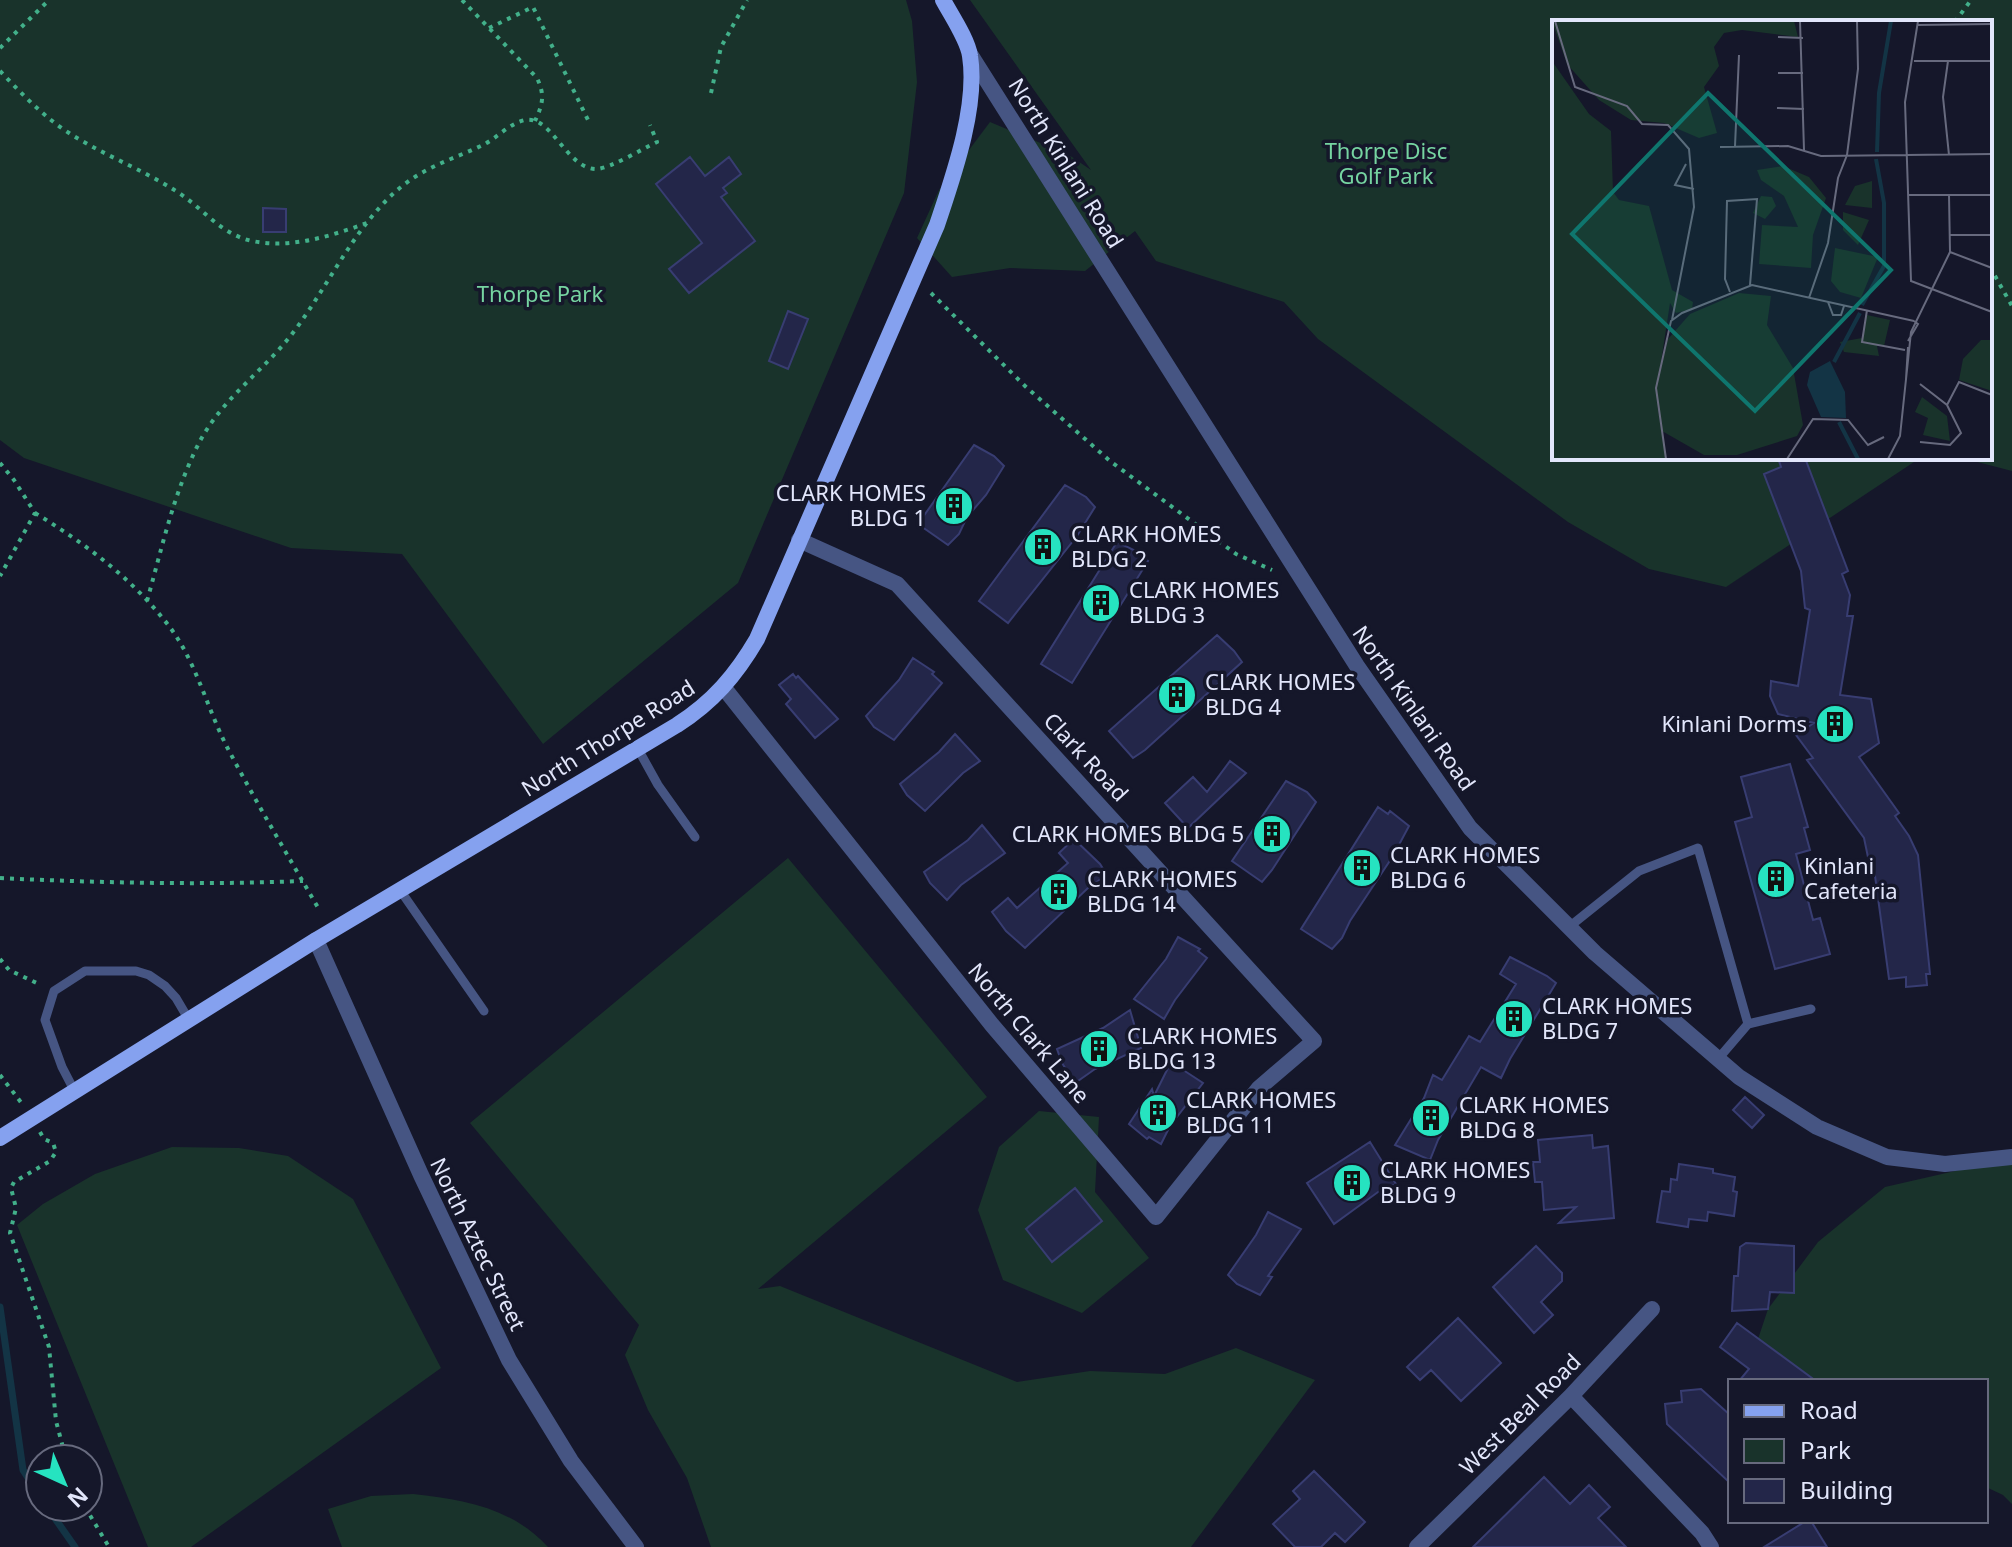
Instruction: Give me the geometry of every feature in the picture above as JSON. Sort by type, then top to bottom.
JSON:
[{"type":"street","name":"North Thorpe Road","points":[[0,1138],[316,940],[697,713],[724,688],[757,639],[937,225],[958,160],[969,99],[970,54],[943,0]]},
{"type":"street","name":"North Kinlani Road","points":[[970,54],[1357,666],[1470,828],[1569,927],[1718,1059],[1739,1077],[1817,1127],[1887,1157],[1945,1164],[2012,1157]]},
{"type":"street","name":"Clark Road","points":[[799,540],[897,584],[1314,1041]]},
{"type":"street","name":"North Clark Lane","points":[[724,688],[992,1025],[1156,1217],[1259,1088],[1314,1041]]},
{"type":"street","name":"North Aztec Street","points":[[316,940],[421,1175],[509,1360],[571,1461],[636,1547]]},
{"type":"street","name":"West Beal Road","points":[[1417,1547],[1571,1396],[1652,1309]]},
{"type":"street","points":[[1571,1396],[1702,1533],[1711,1547]]},
{"type":"lane","points":[[638,749],[658,785],[695,837]]},
{"type":"lane","points":[[1569,927],[1639,871],[1698,848],[1748,1024]]},
{"type":"lane","points":[[400,890],[484,1011]]},
{"type":"lane","points":[[75,1092],[45,1020],[54,991],[85,971],[136,971],[149,975],[165,986],[189,1020]]},
{"type":"lane","points":[[1718,1059],[1748,1024],[1811,1009]]},
{"type":"path","points":[[0,48],[49,0]]},
{"type":"path","points":[[462,0],[537,78],[544,93],[535,121]]},
{"type":"path","points":[[711,93],[721,47],[747,0]]},
{"type":"path","points":[[1956,20],[1971,0]]},
{"type":"path","points":[[489,28],[533,7],[589,122]]},
{"type":"path","points":[[0,71],[35,108],[65,130],[180,193],[227,232],[253,241],[283,243],[310,240],[369,222]]},
{"type":"path","points":[[147,601],[176,497],[200,442],[219,409],[283,345],[369,222],[400,189],[417,175],[497,138],[512,125],[526,119],[540,122],[569,154],[587,167],[599,169],[657,142],[650,125]]},
{"type":"path","points":[[1992,271],[2012,306]]},
{"type":"path","points":[[931,293],[1025,386],[1110,461],[1236,554],[1266,569],[1282,572]]},
{"type":"path","points":[[0,463],[35,513],[83,543],[127,580],[167,623],[193,668],[226,745],[320,911]]},
{"type":"path","points":[[0,576],[35,513]]},
{"type":"path","points":[[0,878],[97,883],[303,881]]},
{"type":"path","points":[[0,959],[9,970],[54,991]]},
{"type":"path","points":[[0,1075],[16,1095]]},
{"type":"path","points":[[44,1139],[53,1143],[56,1152],[50,1161],[14,1182],[11,1188],[16,1208],[10,1233],[49,1347],[56,1421],[62,1443]]},
{"type":"path","points":[[95,1523],[109,1547]]},
{"type":"green space","name":"Thorpe Park","points":[[0,0],[906,0],[912,21],[917,82],[904,193],[738,583],[543,744],[402,554],[291,548],[24,458],[0,440]]},
{"type":"green space","name":"Thorpe Disc Golf Park","points":[[970,0],[2012,0],[2012,471],[1970,460],[1992,460],[1992,20],[1552,20],[1552,460],[1917,460],[1726,587],[1649,569],[1568,522],[1318,339],[1284,302],[1156,261],[1135,231],[1085,271],[1010,268],[952,277],[917,238],[939,190],[990,122],[1069,155],[1091,170]]},
{"type":"green space","points":[[788,858],[987,1097],[758,1289],[780,1286],[1017,1382],[1090,1371],[1165,1374],[1236,1348],[1315,1380],[1191,1547],[711,1547],[687,1478],[648,1410],[625,1355],[639,1325],[470,1123]]},
{"type":"green space","points":[[1039,1111],[1099,1117],[1095,1192],[1149,1258],[1082,1313],[1003,1280],[978,1210],[999,1147]]},
{"type":"green space","points":[[172,1147],[239,1148],[288,1156],[353,1199],[441,1368],[191,1547],[148,1547],[17,1225],[43,1204],[95,1174]]},
{"type":"green space","points":[[2012,1158],[2012,1504],[2003,1495],[1988,1488],[1988,1379],[1753,1379],[1747,1372],[1768,1309],[1818,1242],[1885,1187]]},
{"type":"green space","points":[[413,1494],[468,1503],[502,1514],[534,1533],[548,1547],[342,1547],[328,1509],[371,1496]]},
{"type":"building","points":[[690,157],[705,176],[729,157],[741,174],[723,188],[727,193],[721,197],[755,241],[689,293],[669,269],[702,243],[656,184]]},
{"type":"building","points":[[263,208],[286,209],[286,232],[263,232]]},
{"type":"building","points":[[788,311],[808,319],[788,369],[769,361]]},
{"type":"building","name":"CLARK HOMES BLDG 1","points":[[974,445],[994,456],[1004,466],[986,495],[967,517],[959,534],[948,545],[918,524]]},
{"type":"building","name":"Kinlani Dorms","points":[[1779,460],[1806,460],[1848,571],[1842,574],[1850,595],[1847,616],[1853,616],[1840,695],[1871,699],[1879,743],[1859,757],[1899,813],[1895,816],[1918,855],[1930,974],[1926,974],[1927,985],[1906,987],[1906,977],[1889,979],[1873,861],[1869,862],[1864,838],[1807,760],[1813,758],[1796,735],[1814,723],[1778,714],[1770,696],[1771,681],[1798,686],[1810,610],[1805,608],[1801,571],[1764,474],[1781,467]]},
{"type":"building","name":"CLARK HOMES BLDG 2","points":[[1065,485],[1086,497],[1095,507],[1077,536],[1008,623],[979,601]]},
{"type":"building","name":"CLARK HOMES BLDG 3","points":[[1117,542],[1138,552],[1148,561],[1072,683],[1041,664]]},
{"type":"building","name":"CLARK HOMES BLDG 4","points":[[1217,635],[1242,662],[1133,758],[1109,731]]},
{"type":"building","points":[[913,658],[934,672],[932,674],[942,683],[894,740],[874,727],[866,716],[899,680]]},
{"type":"building","points":[[793,674],[838,719],[815,738],[786,704],[791,699],[779,685]]},
{"type":"building","points":[[955,734],[980,761],[963,773],[925,811],[900,784],[939,752]]},
{"type":"building","points":[[1230,761],[1246,773],[1188,828],[1165,803],[1193,777],[1207,792]]},
{"type":"building","name":"Kinlani Cafeteria","points":[[1790,764],[1808,827],[1804,828],[1810,850],[1796,854],[1813,920],[1820,918],[1830,954],[1775,969],[1735,822],[1752,817],[1741,777]]},
{"type":"building","name":"CLARK HOMES BLDG 5","points":[[1286,781],[1307,792],[1316,802],[1262,882],[1232,861]]},
{"type":"building","name":"CLARK HOMES BLDG 6","points":[[1378,807],[1388,814],[1390,811],[1409,826],[1342,938],[1332,949],[1301,929]]},
{"type":"building","points":[[982,825],[1005,853],[961,885],[947,900],[924,872],[968,840]]},
{"type":"building","name":"CLARK HOMES BLDG 14","points":[[1074,839],[1107,875],[1089,887],[1025,948],[1006,931],[992,912],[1008,898],[1017,908],[1068,863],[1059,853]]},
{"type":"building","points":[[1178,937],[1200,949],[1198,951],[1207,958],[1164,1019],[1134,999],[1166,959]]},
{"type":"building","points":[[1510,957],[1556,983],[1501,1078],[1481,1067],[1438,1140],[1430,1160],[1395,1145],[1424,1098],[1433,1075],[1442,1080],[1469,1036],[1480,1042],[1516,984],[1500,974]]},
{"type":"building","name":"CLARK HOMES BLDG 13","points":[[1130,1010],[1141,1048],[1095,1069],[1075,1083],[1057,1049],[1103,1028]]},
{"type":"building","name":"CLARK HOMES BLDG 11","points":[[1171,1062],[1203,1083],[1170,1126],[1161,1144],[1149,1137],[1147,1139],[1129,1124],[1152,1089],[1154,1096]]},
{"type":"building","points":[[1745,1097],[1764,1115],[1752,1128],[1733,1110]]},
{"type":"building","points":[[1592,1135],[1593,1148],[1608,1146],[1614,1218],[1559,1223],[1576,1207],[1544,1210],[1542,1182],[1535,1182],[1533,1162],[1540,1162],[1538,1140]]},
{"type":"building","name":"CLARK HOMES BLDG 9","points":[[1370,1142],[1396,1184],[1378,1192],[1334,1224],[1307,1183]]},
{"type":"building","points":[[1679,1164],[1713,1169],[1713,1173],[1735,1177],[1734,1216],[1708,1212],[1707,1221],[1689,1219],[1688,1227],[1657,1222],[1662,1191],[1670,1192],[1671,1179],[1677,1180]]},
{"type":"building","points":[[1075,1188],[1102,1221],[1052,1262],[1026,1229]]},
{"type":"building","points":[[1268,1212],[1301,1229],[1268,1276],[1272,1277],[1260,1295],[1237,1284],[1228,1275]]},
{"type":"building","points":[[1746,1243],[1794,1246],[1794,1293],[1770,1292],[1768,1309],[1732,1311],[1734,1276],[1738,1276],[1740,1247]]},
{"type":"building","points":[[1536,1246],[1562,1273],[1562,1281],[1541,1302],[1553,1315],[1534,1333],[1493,1287]]},
{"type":"building","points":[[1458,1318],[1501,1363],[1461,1401],[1431,1370],[1420,1380],[1407,1367]]},
{"type":"building","points":[[1737,1323],[1813,1379],[1741,1379],[1749,1369],[1720,1347]]},
{"type":"building","points":[[1701,1389],[1728,1413],[1728,1481],[1667,1424],[1665,1404],[1682,1402],[1681,1391]]},
{"type":"building","points":[[1314,1471],[1365,1522],[1345,1542],[1335,1533],[1321,1547],[1295,1547],[1273,1524],[1300,1499],[1293,1491]]},
{"type":"building","points":[[1544,1477],[1570,1504],[1589,1485],[1610,1507],[1598,1518],[1626,1547],[1473,1547]]},
{"type":"building","points":[[1803,1523],[1812,1523],[1827,1547],[1764,1547]]},
{"type":"waterway","points":[[0,1307],[24,1472]]},
{"type":"waterway","points":[[58,1523],[75,1547]]},
{"type":"place","name":"CLARK HOMES BLDG 1","points":[[954,506]]},
{"type":"place","name":"CLARK HOMES BLDG 2","points":[[1043,547]]},
{"type":"place","name":"CLARK HOMES BLDG 3","points":[[1101,603]]},
{"type":"place","name":"CLARK HOMES BLDG 4","points":[[1177,695]]},
{"type":"place","name":"Kinlani Dorms","points":[[1835,724]]},
{"type":"place","name":"CLARK HOMES BLDG 5","points":[[1272,834]]},
{"type":"place","name":"CLARK HOMES BLDG 6","points":[[1362,868]]},
{"type":"place","name":"Kinlani Cafeteria","points":[[1776,879]]},
{"type":"place","name":"CLARK HOMES BLDG 14","points":[[1059,892]]},
{"type":"place","name":"CLARK HOMES BLDG 7","points":[[1514,1019]]},
{"type":"place","name":"CLARK HOMES BLDG 13","points":[[1099,1049]]},
{"type":"place","name":"CLARK HOMES BLDG 11","points":[[1158,1113]]},
{"type":"place","name":"CLARK HOMES BLDG 8","points":[[1431,1118]]},
{"type":"place","name":"CLARK HOMES BLDG 9","points":[[1352,1183]]}]
